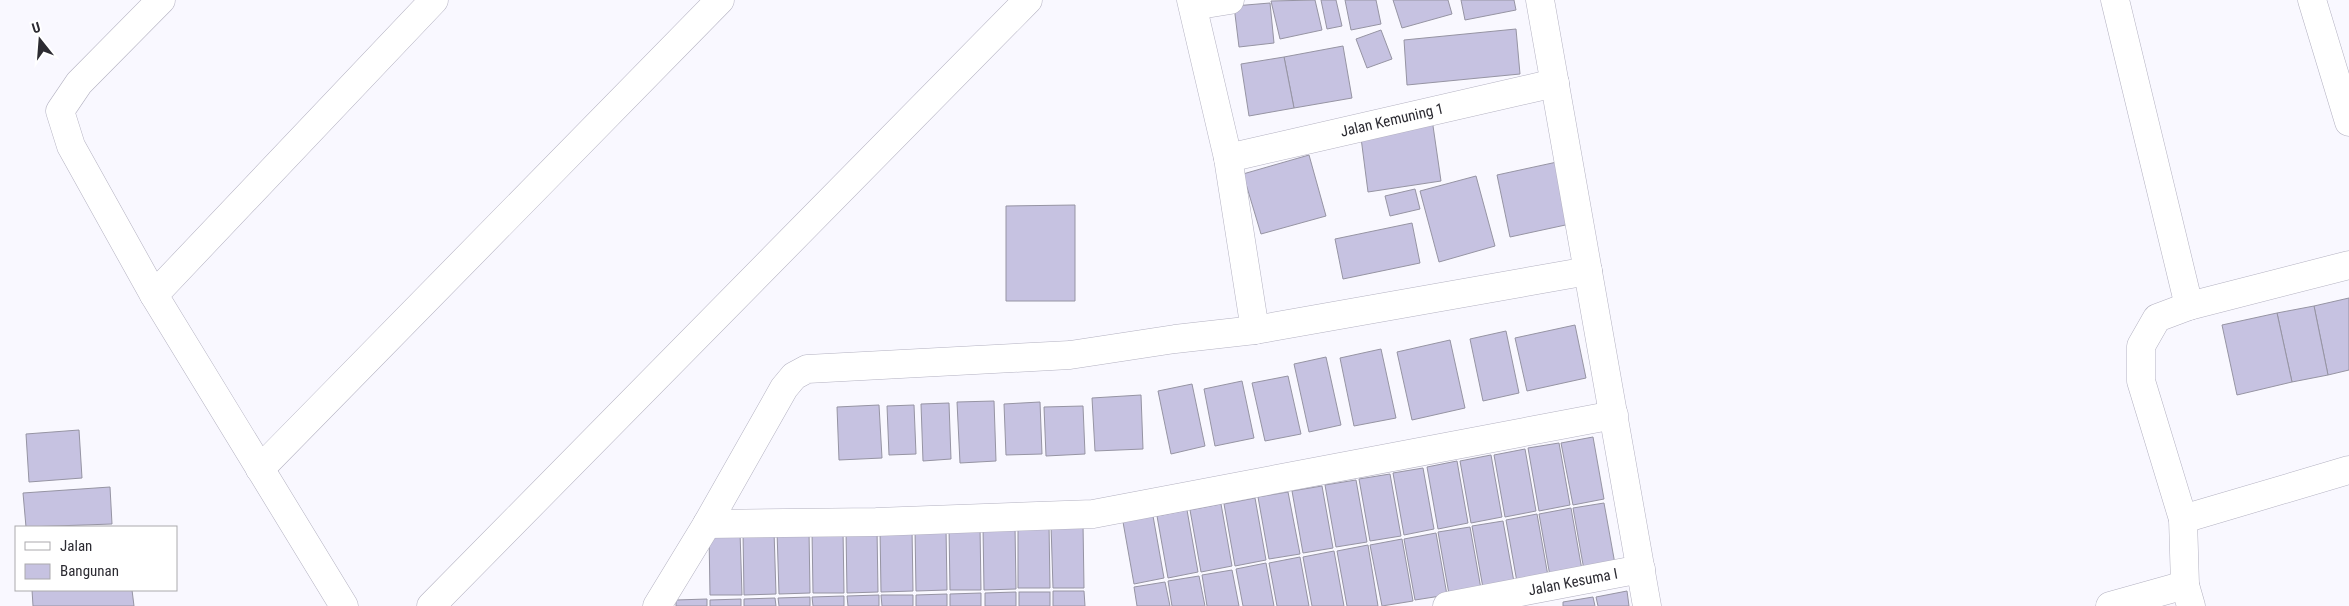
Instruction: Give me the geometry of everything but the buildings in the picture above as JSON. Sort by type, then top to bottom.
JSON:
[{"type":"street","points":[[160,0],[79,83],[60,111],[71,146],[154,295],[344,606]]},
{"type":"street","points":[[154,295],[434,0]]},
{"type":"street","points":[[260,469],[720,0]]},
{"type":"street","points":[[431,606],[1028,0]]},
{"type":"street","points":[[1230,0],[1192,3],[1228,158],[1255,330]]},
{"type":"street","points":[[1540,0],[1647,606]]},
{"type":"street","points":[[2115,0],[2189,306]]},
{"type":"street","points":[[2312,0],[2349,122]]},
{"type":"street","name":"Jalan Kemuning 1","points":[[1228,158],[1555,83]]},
{"type":"street","points":[[2110,606],[2188,595],[2183,519],[2141,381],[2141,346],[2157,318],[2189,306],[2349,265]]},
{"type":"street","points":[[657,606],[707,524],[784,388],[794,376],[807,370],[1070,355],[1175,339],[1255,330],[1588,271]]},
{"type":"street","points":[[707,524],[876,522],[1093,514],[1614,415]]},
{"type":"street","points":[[2183,519],[2349,470]]},
{"type":"street","name":"Jalan Kesuma I","points":[[1447,606],[1641,569]]}]
